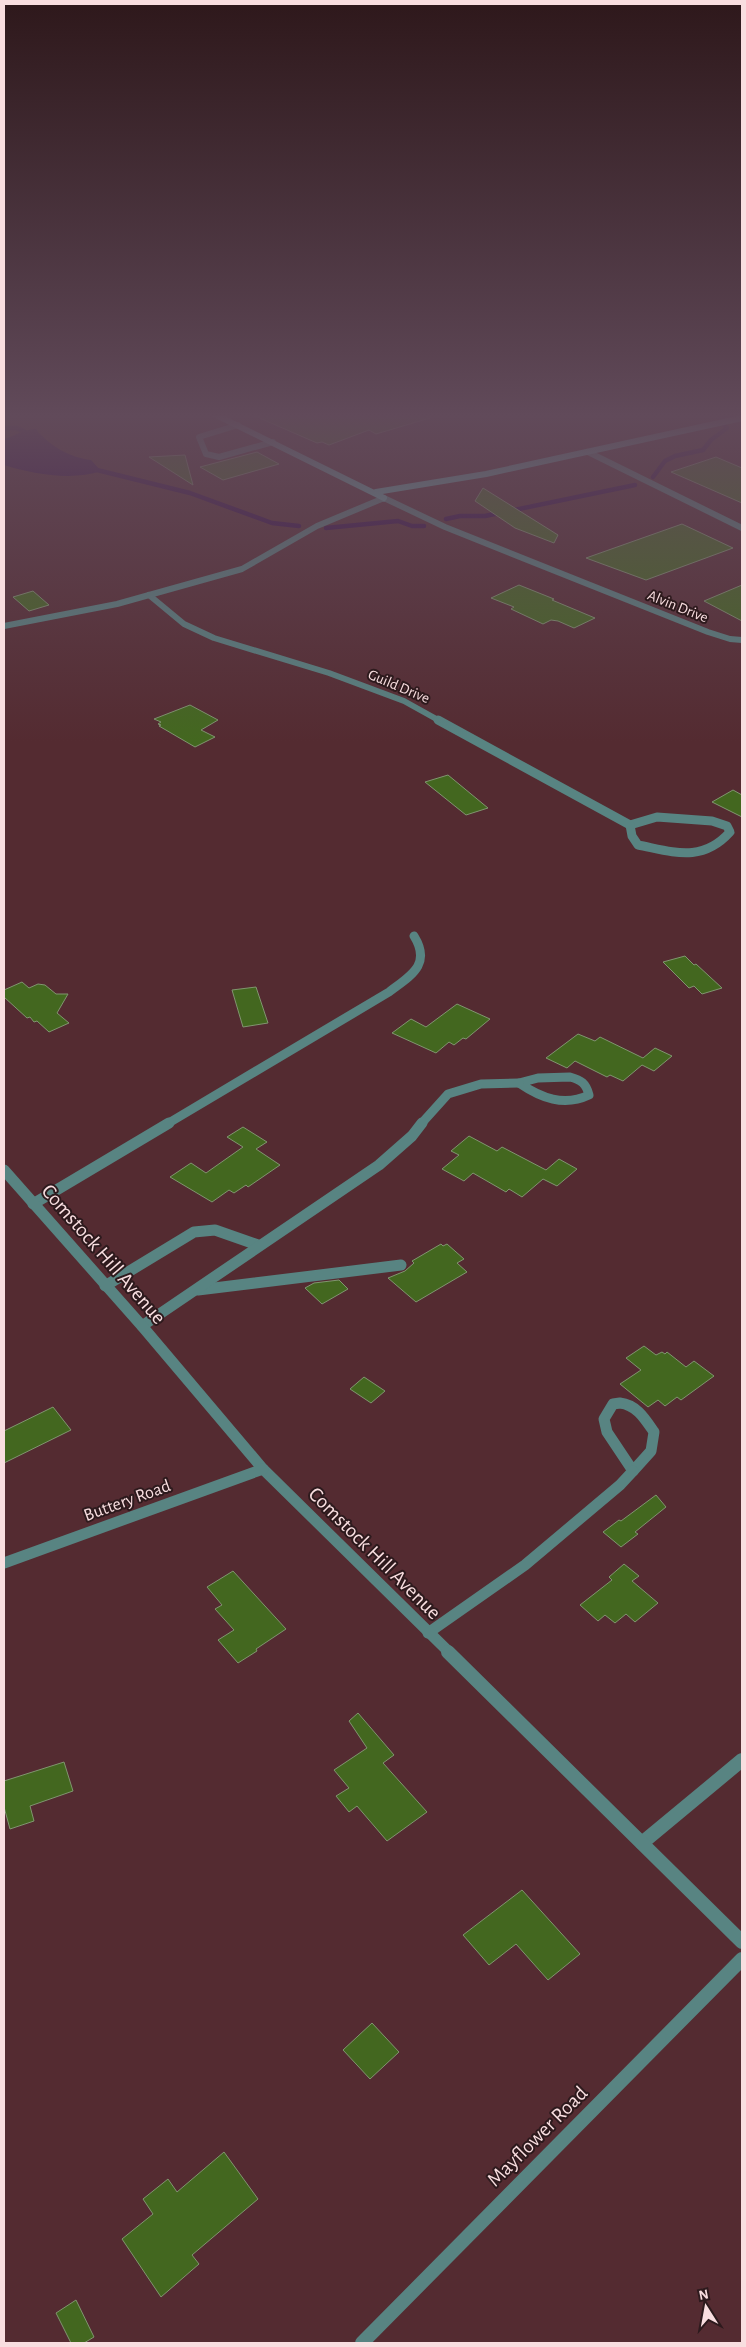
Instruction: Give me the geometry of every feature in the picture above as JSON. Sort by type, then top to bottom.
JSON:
[{"type":"street","points":[[4,626],[76,613],[149,596],[242,569],[325,523]]},
{"type":"street","name":"Alvin Drive","points":[[436,523],[708,632],[725,638],[742,640]]},
{"type":"street","name":"Guild Drive","points":[[149,596],[184,624],[214,638],[329,673],[404,701],[630,825]]},
{"type":"street","points":[[657,817],[684,818],[712,821],[727,826],[730,832],[718,845],[701,851],[680,852],[638,844],[632,836],[630,825],[657,817]]},
{"type":"street","points":[[33,1204],[388,992],[408,977],[422,959],[421,945],[414,936]]},
{"type":"street","points":[[142,1326],[197,1290],[258,1245],[379,1165],[412,1136],[434,1108],[448,1094],[480,1084],[519,1083],[538,1078],[570,1077],[580,1080],[586,1086],[589,1095],[579,1101],[560,1102],[532,1093],[519,1083]]},
{"type":"street","name":"Comstock Hill Avenue","points":[[4,1170],[142,1326],[263,1470],[742,1942]]},
{"type":"street","points":[[105,1286],[194,1232],[215,1230],[258,1245]]},
{"type":"street","points":[[197,1290],[401,1265]]},
{"type":"street","points":[[428,1633],[525,1564],[620,1485],[633,1471],[651,1451],[654,1432],[640,1412],[630,1404],[620,1402],[613,1404],[604,1419],[607,1432],[633,1471]]},
{"type":"street","name":"Buttery Road","points":[[4,1563],[263,1470]]},
{"type":"street","points":[[642,1843],[742,1760]]},
{"type":"street","name":"Mayflower Road","points":[[362,2343],[742,1959]]},
{"type":"building","points":[[507,523],[538,523],[558,535],[554,543],[515,528]]},
{"type":"building","points":[[682,524],[733,548],[646,580],[586,558]]},
{"type":"building","points":[[519,585],[595,618],[574,628],[551,620],[543,624],[511,609],[514,607],[491,598]]},
{"type":"building","points":[[742,585],[742,621],[704,601]]},
{"type":"building","points":[[33,591],[49,605],[29,611],[13,597]]},
{"type":"building","points":[[190,705],[218,720],[201,730],[215,737],[195,747],[159,726],[161,725],[158,724],[161,722],[154,719]]},
{"type":"building","points":[[448,775],[488,808],[466,815],[425,782]]},
{"type":"building","points":[[733,790],[742,795],[742,817],[712,802]]},
{"type":"building","points":[[685,956],[722,988],[702,994],[694,986],[689,988],[663,962]]},
{"type":"building","points":[[22,982],[29,988],[38,984],[45,985],[56,994],[68,994],[57,1013],[69,1023],[49,1032],[37,1021],[34,1022],[30,1017],[27,1018],[4,997],[4,990]]},
{"type":"building","points":[[256,987],[268,1023],[243,1027],[232,990]]},
{"type":"building","points":[[457,1004],[490,1019],[466,1039],[463,1038],[454,1045],[449,1042],[436,1053],[392,1033],[411,1019],[426,1027]]},
{"type":"building","points":[[578,1034],[595,1041],[600,1037],[643,1058],[655,1048],[672,1056],[654,1071],[642,1065],[623,1081],[610,1075],[607,1077],[575,1061],[567,1068],[546,1058]]},
{"type":"building","points":[[243,1127],[267,1142],[256,1149],[280,1165],[248,1187],[246,1185],[234,1193],[229,1190],[212,1202],[170,1177],[191,1163],[206,1173],[243,1147],[227,1137]]},
{"type":"building","points":[[469,1136],[497,1151],[502,1147],[546,1170],[559,1159],[577,1169],[557,1186],[543,1179],[522,1197],[509,1189],[506,1192],[473,1173],[464,1181],[442,1169],[459,1155],[451,1151]]},
{"type":"building","points":[[441,1244],[443,1246],[447,1244],[464,1259],[457,1263],[467,1272],[416,1302],[388,1278],[405,1271],[414,1263],[412,1261]]},
{"type":"building","points":[[339,1280],[348,1289],[322,1304],[305,1288],[314,1283]]},
{"type":"building","points":[[644,1346],[656,1355],[667,1352],[686,1367],[694,1361],[714,1376],[681,1400],[677,1397],[665,1406],[658,1400],[648,1407],[620,1384],[641,1370],[626,1358]]},
{"type":"building","points":[[364,1377],[385,1391],[371,1403],[350,1389]]},
{"type":"building","points":[[53,1407],[71,1430],[4,1463],[4,1431]]},
{"type":"building","points":[[656,1495],[666,1507],[635,1532],[638,1534],[621,1547],[603,1532],[619,1520],[621,1521]]},
{"type":"building","points":[[624,1564],[639,1576],[632,1581],[658,1603],[635,1622],[626,1614],[615,1623],[605,1615],[598,1621],[580,1605],[612,1580],[609,1577]]},
{"type":"building","points":[[233,1571],[286,1629],[238,1663],[218,1640],[234,1630],[215,1609],[222,1605],[207,1587]]},
{"type":"building","points":[[358,1713],[394,1755],[383,1763],[427,1812],[387,1841],[357,1806],[349,1812],[336,1796],[349,1788],[334,1770],[367,1748],[349,1721]]},
{"type":"building","points":[[64,1762],[73,1791],[30,1806],[34,1821],[10,1829],[4,1807],[4,1781]]},
{"type":"building","points":[[522,1890],[580,1954],[548,1980],[516,1944],[489,1965],[463,1935]]},
{"type":"building","points":[[372,2023],[399,2052],[370,2079],[343,2050]]},
{"type":"building","points":[[224,2152],[258,2199],[192,2255],[199,2264],[161,2297],[122,2239],[153,2214],[143,2199],[168,2179],[177,2192]]},
{"type":"building","points":[[76,2300],[94,2337],[84,2343],[71,2343],[56,2313]]},
{"type":"waterway","points":[[271,523],[299,526]]},
{"type":"waterway","points":[[326,528],[382,523]]},
{"type":"waterway","points":[[402,523],[412,526],[424,526]]}]
